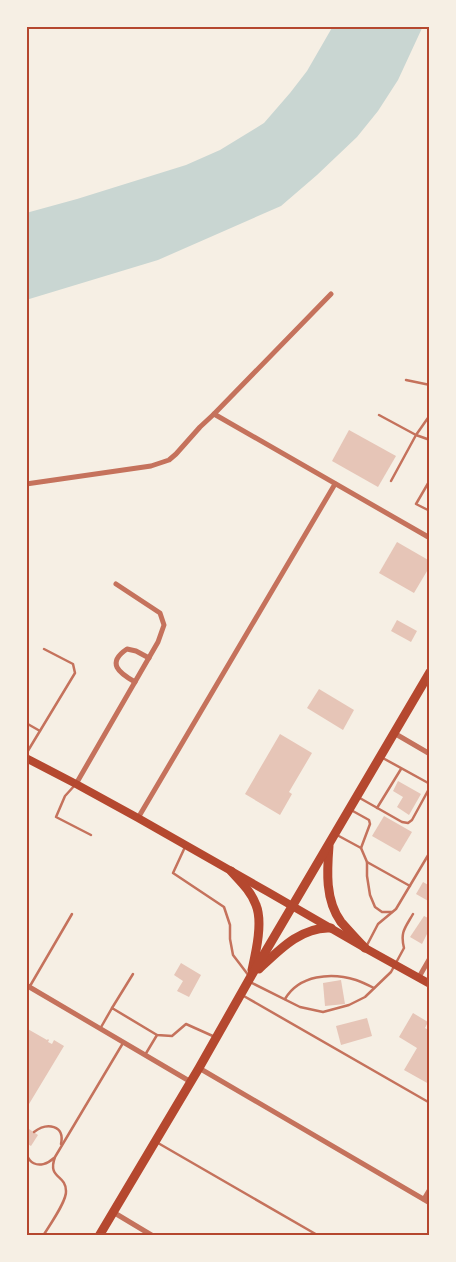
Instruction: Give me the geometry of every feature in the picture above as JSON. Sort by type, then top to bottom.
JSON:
[{"type":"main road","points":[[99,1236],[430,672]]},
{"type":"main road","points":[[26,756],[430,984]]},
{"type":"main road","points":[[330,842],[327,874],[331,900],[341,921],[365,948]]},
{"type":"main road","points":[[231,871],[250,894],[258,910],[259,922],[255,957],[250,979]]},
{"type":"main road","points":[[250,979],[281,949],[296,938],[312,929],[321,927],[331,928]]},
{"type":"street","points":[[26,484],[151,466],[169,460],[331,294]]},
{"type":"street","points":[[214,414],[430,538]]},
{"type":"street","points":[[138,818],[335,484]]},
{"type":"street","points":[[76,784],[158,642],[164,625],[160,613],[116,584]]},
{"type":"street","points":[[135,682],[124,676],[117,669],[116,660],[127,649],[136,651],[149,658]]},
{"type":"street","points":[[394,733],[430,754]]},
{"type":"street","points":[[418,978],[430,958]]},
{"type":"street","points":[[28,986],[191,1082]]},
{"type":"street","points":[[199,1068],[430,1203]]},
{"type":"street","points":[[424,1199],[430,1189]]},
{"type":"street","points":[[113,1212],[153,1236]]},
{"type":"lane","points":[[406,380],[430,385]]},
{"type":"lane","points":[[379,415],[416,435],[430,440]]},
{"type":"lane","points":[[391,481],[416,435],[430,415]]},
{"type":"lane","points":[[430,480],[416,504],[430,512]]},
{"type":"lane","points":[[26,756],[75,673],[73,664],[44,650]]},
{"type":"lane","points":[[26,723],[40,731]]},
{"type":"lane","points":[[356,797],[402,822],[408,823],[412,820],[430,786],[380,756]]},
{"type":"lane","points":[[377,808],[401,769]]},
{"type":"lane","points":[[76,784],[65,796],[56,817],[91,835]]},
{"type":"lane","points":[[349,809],[369,820],[368,832],[361,848]]},
{"type":"lane","points":[[335,833],[361,848],[367,862],[366,876],[368,888],[375,907],[382,912],[393,912]]},
{"type":"lane","points":[[186,846],[172,874],[224,907],[230,924],[233,955],[250,979],[300,1007],[323,1012],[349,1005],[365,996],[396,965],[404,948],[402,939],[404,931],[413,914]]},
{"type":"lane","points":[[365,948],[378,924],[393,912],[430,852]]},
{"type":"lane","points":[[367,862],[410,886]]},
{"type":"lane","points":[[28,986],[72,914]]},
{"type":"lane","points":[[100,1029],[133,974]]},
{"type":"lane","points":[[285,999],[289,992],[302,982],[312,978],[336,976],[355,980],[374,988]]},
{"type":"lane","points":[[241,994],[430,1103]]},
{"type":"lane","points":[[112,1008],[157,1035],[172,1036],[186,1024],[216,1038]]},
{"type":"lane","points":[[145,1056],[157,1035]]},
{"type":"lane","points":[[43,1236],[65,1199],[66,1191],[62,1181],[53,1170],[52,1164],[123,1043]]},
{"type":"lane","points":[[34,1132],[44,1126],[53,1126],[61,1134],[60,1148]]},
{"type":"lane","points":[[155,1141],[319,1236]]},
{"type":"lane","points":[[27,1143],[27,1155],[30,1161],[36,1164],[42,1165],[50,1162],[55,1157]]},
{"type":"shaded area","points":[[333,26],[423,26],[398,80],[378,111],[357,137],[317,175],[281,206],[158,260],[26,300],[26,213],[186,165],[220,150],[264,123],[307,71]]},
{"type":"building","points":[[349,430],[396,456],[378,487],[332,461]]},
{"type":"building","points":[[397,542],[430,561],[430,566],[414,593],[379,573]]},
{"type":"building","points":[[397,620],[417,631],[411,642],[391,631]]},
{"type":"building","points":[[319,689],[354,710],[343,730],[307,708]]},
{"type":"building","points":[[280,734],[312,753],[289,792],[292,794],[280,815],[245,794]]},
{"type":"building","points":[[398,781],[421,794],[409,815],[397,807],[403,797],[393,791]]},
{"type":"building","points":[[384,816],[412,832],[400,852],[372,836]]},
{"type":"building","points":[[423,882],[430,886],[430,902],[416,894]]},
{"type":"building","points":[[424,916],[430,919],[430,928],[422,944],[410,937]]},
{"type":"building","points":[[181,963],[201,975],[189,997],[177,991],[183,981],[174,975]]},
{"type":"building","points":[[341,980],[345,1004],[325,1006],[323,983]]},
{"type":"building","points":[[413,1013],[428,1022],[425,1028],[430,1031],[429,1084],[404,1070],[417,1048],[399,1037]]},
{"type":"building","points":[[367,1018],[372,1036],[341,1045],[336,1026]]},
{"type":"building","points":[[26,1028],[48,1039],[48,1042],[52,1044],[54,1040],[64,1046],[26,1109]]},
{"type":"building","points":[[26,1127],[38,1135],[31,1146],[26,1143]]}]
